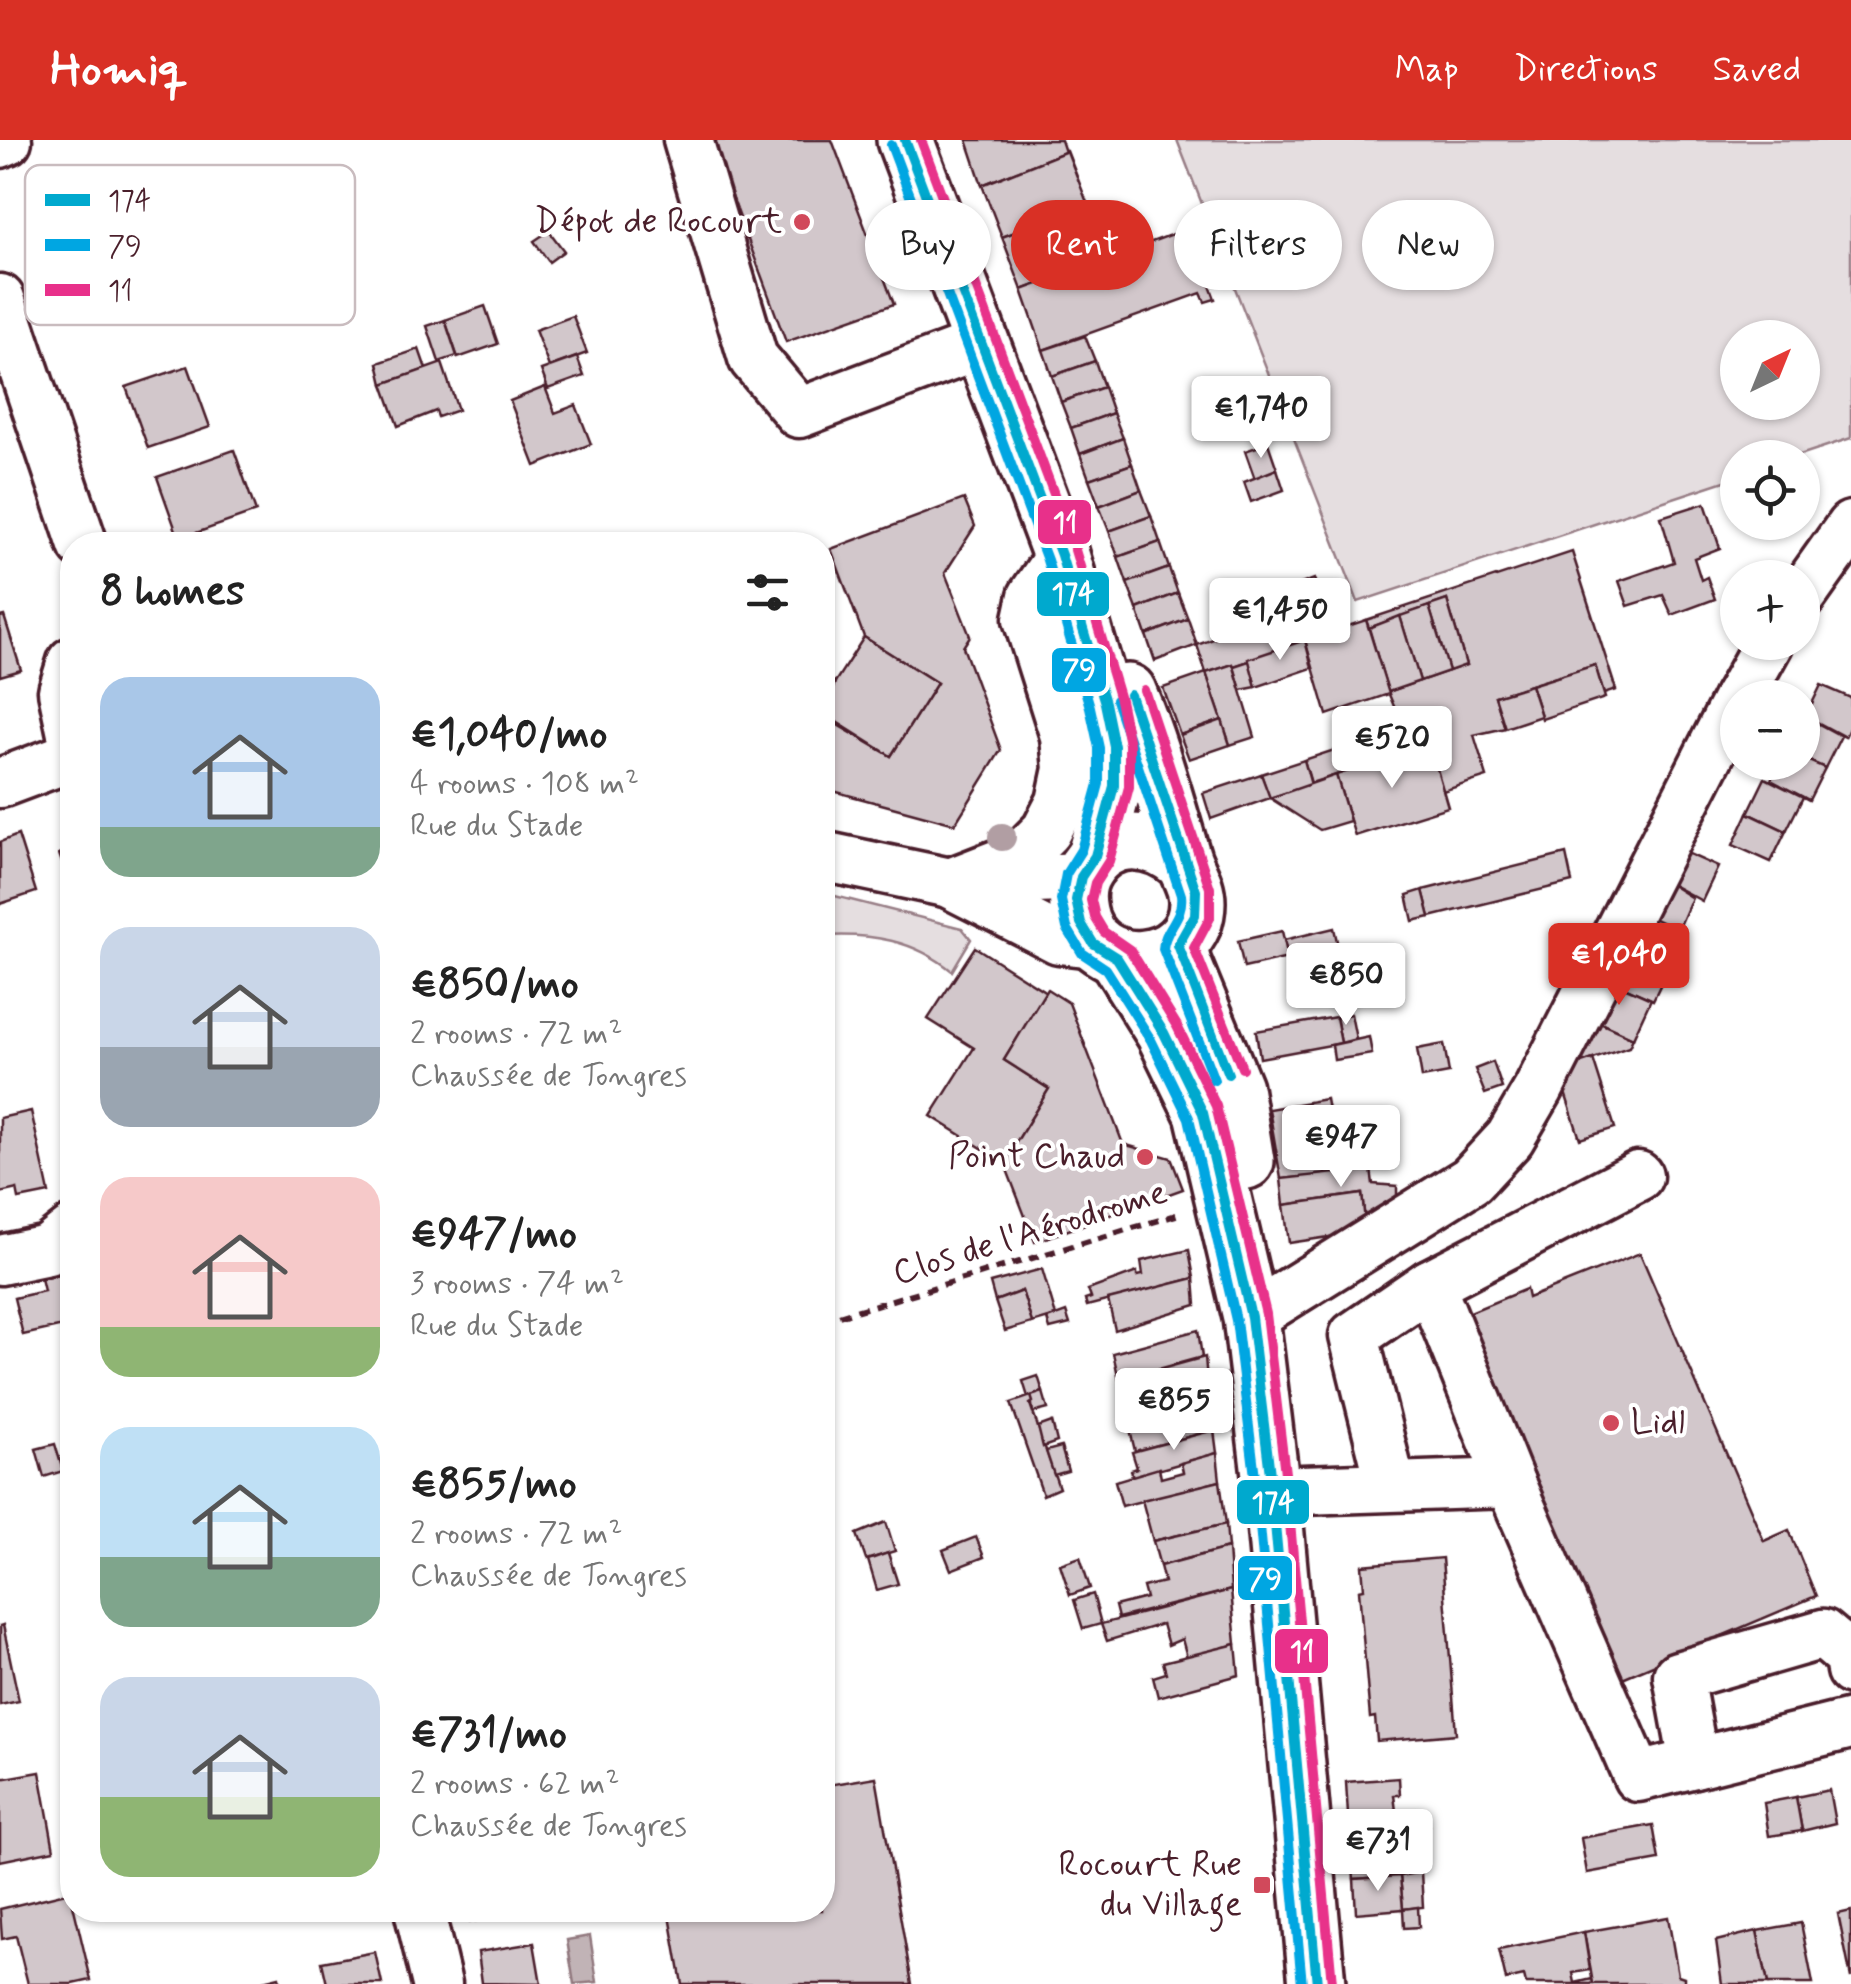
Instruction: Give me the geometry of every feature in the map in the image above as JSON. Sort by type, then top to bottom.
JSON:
[{"type":"main road","points":[[904,140],[1061,554],[1114,746],[1114,786],[1076,900],[1081,923],[1164,1033],[1203,1113],[1250,1318],[1272,1491],[1317,1984]]},
{"type":"main road","points":[[1061,554],[1130,695],[1184,863],[1194,882],[1197,905],[1192,927],[1178,945],[1160,956],[1138,961],[1105,950]]},
{"type":"main road","points":[[1088,866],[1112,845],[1131,840],[1151,842],[1184,863]]},
{"type":"main road","points":[[1178,945],[1182,964],[1234,1088],[1257,1234],[1250,1318]]},
{"type":"street","points":[[0,142],[8,140]]},
{"type":"street","points":[[688,140],[752,358],[799,413],[982,344]]},
{"type":"street","points":[[0,299],[9,350],[77,532]]},
{"type":"street","points":[[1820,570],[1851,526]]},
{"type":"street","points":[[950,883],[1022,855],[1046,831],[1061,802],[1068,769],[1065,736],[1028,619],[1033,596],[1061,554]]},
{"type":"street","points":[[1250,1318],[1470,1180],[1510,1138],[1720,733]]},
{"type":"street","points":[[0,783],[60,760]]},
{"type":"street","points":[[835,859],[950,883],[1059,940],[1105,950]]},
{"type":"street","points":[[950,883],[1088,866]]},
{"type":"street","points":[[1391,1486],[1354,1336],[1430,1284],[1638,1176]]},
{"type":"street","points":[[0,1260],[48,1250],[60,1240]]},
{"type":"street","points":[[1430,1284],[1510,1483],[1638,1777],[1851,1724]]},
{"type":"street","points":[[1272,1491],[1510,1483]]},
{"type":"street","points":[[1694,1763],[1678,1676],[1823,1634],[1849,1656],[1851,1670]]},
{"type":"street","points":[[421,1922],[437,1984]]},
{"type":"path","name":"Clos de l'Aérodrome","points":[[835,1316],[1222,1200]]},
{"type":"shaded area","points":[[1177,140],[1851,140],[1851,438],[1820,448],[1820,440],[1720,440],[1720,483],[1358,602],[1236,290],[1342,290],[1342,200],[1201,200]]},
{"type":"shaded area","points":[[835,896],[962,928],[971,939],[952,971],[907,946],[858,936],[835,936]]},
{"type":"shaded area","points":[[590,1936],[597,1982],[574,1984],[567,1940]]},
{"type":"building","name":"Dépot de Rocourt","points":[[711,140],[832,140],[865,227],[865,290],[889,290],[894,304],[786,342]]},
{"type":"building","points":[[967,140],[1061,140],[1065,152],[982,185]]},
{"type":"building","points":[[1067,151],[1086,200],[1011,200],[1011,234],[1002,237],[991,200],[982,185]]},
{"type":"building","points":[[549,231],[564,251],[549,262],[534,241]]},
{"type":"building","points":[[1011,234],[1011,261],[1002,237]]},
{"type":"building","points":[[1174,234],[1174,290],[1212,290],[1215,299],[1205,302],[1201,293],[1043,350],[1022,290],[1154,290],[1154,241]]},
{"type":"building","points":[[485,306],[498,344],[458,358],[445,320]]},
{"type":"building","points":[[573,316],[587,353],[549,367],[535,330]]},
{"type":"building","points":[[445,320],[457,356],[439,362],[427,326]]},
{"type":"building","points":[[1085,336],[1095,361],[1052,376],[1043,350]]},
{"type":"building","points":[[419,349],[426,369],[383,384],[378,363]]},
{"type":"building","points":[[577,357],[584,376],[548,389],[541,370]]},
{"type":"building","points":[[1095,361],[1104,387],[1061,402],[1052,376]]},
{"type":"building","points":[[442,363],[458,410],[438,417],[436,411],[398,426],[383,384]]},
{"type":"building","points":[[188,366],[210,427],[148,448],[126,387]]},
{"type":"building","points":[[545,387],[555,413],[576,405],[591,444],[535,466],[510,401]]},
{"type":"building","points":[[1104,387],[1113,413],[1071,428],[1061,402]]},
{"type":"building","points":[[1113,413],[1123,438],[1080,454],[1071,428]]},
{"type":"building","points":[[1123,438],[1132,464],[1089,479],[1080,454]]},
{"type":"building","points":[[1268,443],[1277,469],[1255,479],[1245,451]]},
{"type":"building","points":[[234,450],[256,512],[199,532],[177,532],[157,477]]},
{"type":"building","points":[[1132,464],[1141,490],[1099,506],[1089,479]]},
{"type":"building","points":[[1277,469],[1284,490],[1251,502],[1244,482]]},
{"type":"building","points":[[1141,490],[1151,516],[1109,531],[1099,506]]},
{"type":"building","points":[[964,499],[975,526],[945,573],[970,636],[963,647],[1001,750],[955,824],[835,792],[835,724],[891,756],[937,683],[864,637],[835,560],[835,547]]},
{"type":"building","points":[[1705,503],[1720,548],[1694,558],[1701,580],[1707,577],[1715,599],[1672,615],[1663,595],[1628,606],[1619,581],[1674,562],[1661,517]]},
{"type":"building","points":[[1151,516],[1160,542],[1118,557],[1109,531]]},
{"type":"building","points":[[1160,542],[1169,568],[1127,583],[1118,557]]},
{"type":"building","points":[[1572,552],[1616,690],[1604,694],[1595,665],[1495,696],[1505,728],[1474,735],[1487,777],[1443,791],[1422,721],[1403,728],[1388,692],[1466,665],[1447,600],[1369,628],[1366,620]]},
{"type":"building","points":[[1169,568],[1178,593],[1137,609],[1127,583]]},
{"type":"building","points":[[1314,579],[1322,598],[1301,606],[1293,587]]},
{"type":"building","points":[[1178,593],[1188,619],[1146,635],[1137,609]]},
{"type":"building","points":[[1326,597],[1337,631],[1206,673],[1197,645]]},
{"type":"building","points":[[1447,600],[1466,665],[1449,671],[1429,606]]},
{"type":"building","points":[[1429,606],[1449,671],[1420,681],[1400,616]]},
{"type":"building","points":[[4,616],[21,670],[0,676],[0,617]]},
{"type":"building","points":[[1400,616],[1420,681],[1388,692],[1369,628]]},
{"type":"building","points":[[1188,619],[1197,645],[1155,661],[1146,635]]},
{"type":"building","points":[[1366,620],[1389,694],[1327,715],[1305,640]]},
{"type":"building","points":[[864,637],[937,683],[891,756],[835,721],[835,682]]},
{"type":"building","points":[[1305,640],[1312,668],[1256,687],[1248,659]]},
{"type":"building","points":[[1249,661],[1256,687],[1241,690],[1234,666]]},
{"type":"building","points":[[1233,664],[1255,737],[1230,745],[1206,673]]},
{"type":"building","points":[[1595,665],[1605,698],[1542,719],[1531,685]]},
{"type":"building","points":[[1206,673],[1222,720],[1180,735],[1163,688]]},
{"type":"building","points":[[1531,685],[1541,716],[1505,728],[1495,696]]},
{"type":"building","points":[[1820,687],[1851,698],[1851,724],[1845,737],[1820,724]]},
{"type":"building","points":[[1222,720],[1230,745],[1189,759],[1180,735]]},
{"type":"building","points":[[1422,721],[1430,745],[1311,783],[1304,760]]},
{"type":"building","points":[[1820,725],[1841,736],[1825,768],[1820,766]]},
{"type":"building","points":[[1430,745],[1448,807],[1355,836],[1336,775]]},
{"type":"building","points":[[1304,760],[1311,785],[1269,798],[1261,774]]},
{"type":"building","points":[[1261,774],[1270,798],[1211,819],[1203,793]]},
{"type":"building","points":[[1336,775],[1350,821],[1320,830],[1270,798]]},
{"type":"building","points":[[1764,780],[1803,797],[1786,831],[1748,813]]},
{"type":"building","points":[[1771,780],[1819,780],[1809,800]]},
{"type":"building","points":[[1748,813],[1786,831],[1771,862],[1733,845]]},
{"type":"building","points":[[18,835],[36,892],[0,904],[0,842]]},
{"type":"building","points":[[1680,850],[1718,867],[1702,901],[1665,881]]},
{"type":"building","points":[[1566,854],[1572,882],[1430,917],[1423,890]]},
{"type":"building","points":[[1665,881],[1692,898],[1678,930],[1640,912]]},
{"type":"building","points":[[1423,890],[1430,917],[1413,921],[1407,895]]},
{"type":"building","points":[[1636,915],[1681,936],[1667,966],[1621,947]]},
{"type":"building","points":[[1334,928],[1338,946],[1288,958],[1284,940]]},
{"type":"building","points":[[1282,931],[1288,958],[1244,968],[1238,941]]},
{"type":"building","points":[[975,947],[1046,992],[1004,1060],[1049,1089],[1004,1162],[931,1116],[974,1048],[928,1019]]},
{"type":"building","points":[[1621,947],[1669,967],[1653,1000],[1606,979]]},
{"type":"building","points":[[1606,979],[1651,999],[1633,1038],[1587,1017]]},
{"type":"building","points":[[1047,989],[1069,1003],[1123,1144],[1171,1158],[1183,1189],[1035,1242],[1004,1162],[1049,1089],[1004,1060]]},
{"type":"building","points":[[1351,1014],[1356,1039],[1341,1043],[1336,1017]]},
{"type":"building","points":[[1336,1017],[1341,1043],[1260,1058],[1256,1031]]},
{"type":"building","points":[[1587,1017],[1633,1038],[1629,1047],[1558,1071]]},
{"type":"building","points":[[1369,1037],[1372,1054],[1334,1060],[1332,1045]]},
{"type":"building","points":[[1444,1044],[1449,1073],[1422,1078],[1417,1049]]},
{"type":"building","points":[[1593,1059],[1615,1128],[1580,1139],[1558,1071]]},
{"type":"building","points":[[1493,1062],[1502,1088],[1485,1094],[1475,1069]]},
{"type":"building","points":[[1326,1099],[1331,1128],[1319,1130],[1326,1175],[1281,1179],[1269,1109]]},
{"type":"building","points":[[31,1111],[49,1193],[19,1199],[17,1189],[0,1193],[0,1118]]},
{"type":"building","points":[[1371,1169],[1373,1184],[1397,1186],[1397,1202],[1365,1221],[1362,1194],[1284,1205],[1281,1179]]},
{"type":"building","points":[[1362,1194],[1365,1221],[1342,1235],[1289,1243],[1284,1205]]},
{"type":"building","points":[[1189,1250],[1194,1278],[1087,1306],[1085,1300],[1091,1298],[1088,1290],[1137,1272],[1137,1276],[1143,1275],[1141,1261]]},
{"type":"building","name":"Lidl","points":[[1640,1253],[1764,1541],[1789,1530],[1816,1596],[1620,1679],[1463,1315],[1526,1289],[1528,1298]]},
{"type":"building","points":[[60,1269],[60,1327],[23,1335],[14,1298],[44,1291],[40,1274]]},
{"type":"building","points":[[1042,1269],[1056,1316],[1032,1323],[1022,1291],[995,1301],[990,1283]]},
{"type":"building","points":[[1194,1278],[1196,1305],[1115,1330],[1108,1300]]},
{"type":"building","points":[[1022,1291],[1032,1323],[1005,1331],[995,1301]]},
{"type":"building","points":[[1066,1312],[1070,1324],[1050,1329],[1047,1319]]},
{"type":"building","points":[[1198,1330],[1202,1357],[1119,1380],[1113,1353]]},
{"type":"building","points":[[1205,1357],[1207,1381],[1128,1402],[1121,1380]]},
{"type":"building","points":[[1038,1376],[1043,1392],[1028,1397],[1023,1381]]},
{"type":"building","points":[[1207,1381],[1210,1405],[1134,1425],[1128,1402]]},
{"type":"building","points":[[1043,1392],[1048,1409],[1033,1413],[1031,1396]]},
{"type":"building","points":[[1031,1396],[1030,1404],[1059,1488],[1043,1495],[1011,1403]]},
{"type":"building","points":[[1210,1405],[1214,1430],[1135,1451],[1129,1426]]},
{"type":"building","points":[[1052,1422],[1057,1442],[1043,1447],[1038,1427]]},
{"type":"building","points":[[1214,1430],[1217,1453],[1133,1477],[1131,1470],[1137,1468],[1132,1452]]},
{"type":"building","points":[[55,1444],[60,1472],[44,1477],[36,1449]]},
{"type":"building","points":[[1061,1447],[1068,1471],[1054,1475],[1046,1451]]},
{"type":"building","points":[[1217,1453],[1220,1481],[1122,1506],[1115,1481],[1159,1468],[1161,1478],[1183,1472],[1181,1463]]},
{"type":"building","points":[[1220,1481],[1226,1524],[1153,1541],[1142,1500]]},
{"type":"building","points":[[886,1522],[895,1551],[866,1560],[857,1534]]},
{"type":"building","points":[[1226,1524],[1228,1548],[1160,1566],[1153,1541]]},
{"type":"building","points":[[976,1537],[984,1557],[951,1570],[943,1550]]},
{"type":"building","points":[[1228,1548],[1231,1590],[1118,1618],[1115,1606],[1146,1598],[1143,1587],[1164,1582],[1160,1566]]},
{"type":"building","points":[[888,1553],[898,1584],[877,1590],[868,1560]]},
{"type":"building","points":[[1080,1557],[1090,1588],[1070,1595],[1060,1564]]},
{"type":"building","points":[[1442,1558],[1456,1734],[1377,1741],[1375,1717],[1370,1718],[1359,1590],[1364,1589],[1362,1565]]},
{"type":"building","points":[[1231,1590],[1236,1644],[1187,1657],[1182,1639],[1168,1645],[1162,1624],[1107,1641],[1101,1624]]},
{"type":"building","points":[[1093,1594],[1101,1624],[1083,1629],[1074,1600]]},
{"type":"building","points":[[3,1625],[19,1701],[0,1705],[0,1626]]},
{"type":"building","points":[[1236,1644],[1239,1675],[1158,1697],[1153,1677],[1166,1673],[1163,1662]]},
{"type":"building","points":[[40,1772],[54,1850],[0,1861],[0,1779]]},
{"type":"building","points":[[876,1777],[912,1984],[682,1984],[671,1922],[835,1922],[835,1784]]},
{"type":"building","points":[[1399,1778],[1400,1795],[1394,1795],[1396,1811],[1348,1815],[1346,1782]]},
{"type":"building","points":[[1829,1790],[1835,1823],[1802,1831],[1796,1797]]},
{"type":"building","points":[[1796,1797],[1802,1831],[1769,1836],[1764,1803]]},
{"type":"building","points":[[1408,1810],[1428,1812],[1429,1826],[1422,1833],[1410,1835]]},
{"type":"building","points":[[1408,1810],[1411,1844],[1351,1848],[1346,1835],[1348,1815]]},
{"type":"building","points":[[1653,1825],[1659,1860],[1587,1873],[1581,1838]]},
{"type":"building","points":[[1403,1844],[1404,1860],[1411,1859],[1413,1875],[1354,1879],[1351,1848]]},
{"type":"building","points":[[1421,1872],[1423,1907],[1403,1909],[1400,1876]]},
{"type":"building","points":[[1400,1876],[1403,1909],[1356,1913],[1354,1879]]},
{"type":"building","points":[[60,1894],[60,1922],[77,1922],[91,1980],[28,1984],[16,1936],[2,1939],[0,1909]]},
{"type":"building","points":[[1418,1907],[1419,1927],[1404,1928],[1403,1909]]},
{"type":"building","points":[[1851,1911],[1851,1978],[1838,1914]]},
{"type":"building","points":[[1668,1917],[1678,1975],[1684,1977],[1684,1984],[1593,1984],[1584,1932]]},
{"type":"building","points":[[1801,1923],[1813,1984],[1768,1984],[1757,1931]]},
{"type":"building","points":[[1757,1931],[1768,1984],[1722,1984],[1716,1941]]},
{"type":"building","points":[[1584,1932],[1590,1970],[1573,1973],[1575,1983],[1592,1979],[1593,1984],[1526,1984],[1524,1976],[1506,1980],[1499,1950]]},
{"type":"building","points":[[534,1943],[541,1984],[482,1983],[478,1952]]},
{"type":"building","points":[[375,1952],[382,1984],[327,1984],[322,1962]]},
{"type":"building","points":[[279,1977],[281,1984],[251,1984]]},
{"type":"transit line","name":"174","points":[[905,140],[1061,555],[1105,703],[1114,746],[1114,786],[1095,856],[1081,877],[1076,900],[1081,923],[1093,943],[1117,958],[1164,1033],[1203,1113],[1251,1317],[1272,1491],[1317,1984]]},
{"type":"transit line","name":"11","points":[[921,140],[1075,550],[1120,700],[1129,744],[1129,787],[1109,861],[1095,883],[1091,900],[1095,917],[1104,932],[1130,950],[1177,1026],[1216,1106],[1266,1314],[1287,1490],[1332,1983]]},
{"type":"transit line","name":"79","points":[[891,145],[1047,560],[1090,707],[1099,748],[1099,784],[1081,850],[1066,874],[1061,900],[1067,928],[1082,953],[1106,969],[1151,1040],[1189,1118],[1236,1320],[1257,1493],[1302,1984]]},
{"type":"transit line","name":"11","points":[[1144,690],[1210,888],[1210,918],[1194,948],[1242,1068]]},
{"type":"transit line","name":"174","points":[[1130,695],[1196,891],[1195,915],[1178,945],[1228,1074]]},
{"type":"transit line","name":"79","points":[[1116,700],[1181,895],[1180,910],[1163,949],[1214,1080]]},
{"type":"place","name":"Dépot de Rocourt","points":[[802,222]]},
{"type":"place","name":"Point Chaud","points":[[1145,1157]]},
{"type":"place","name":"Lidl","points":[[1611,1423]]},
{"type":"place","name":"Rocourt Rue du Village","points":[[1262,1885]]}]
